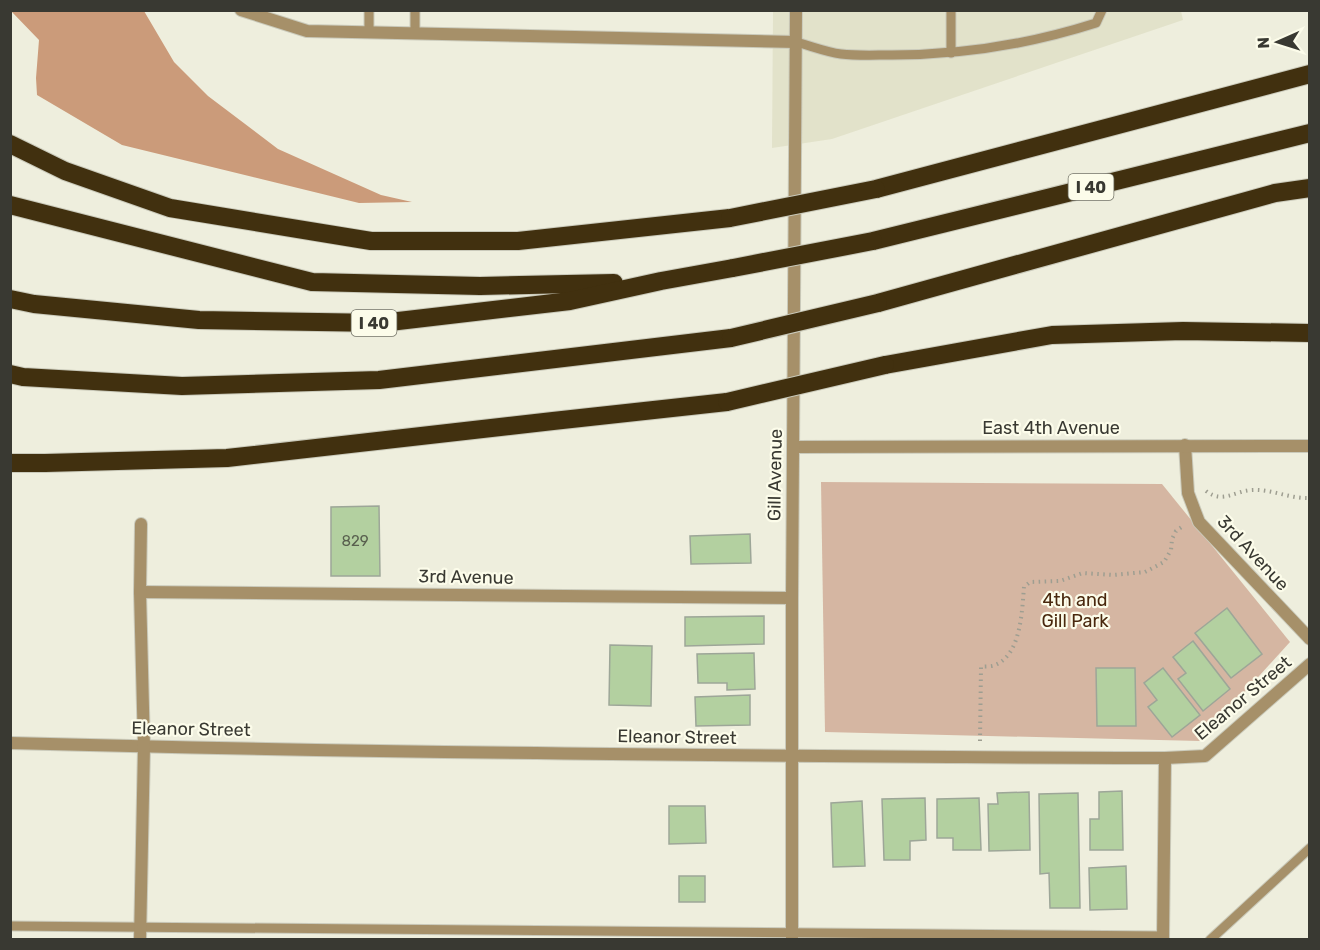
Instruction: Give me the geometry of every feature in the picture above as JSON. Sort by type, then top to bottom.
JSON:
[{"type":"highway","points":[[10,144],[65,171],[170,208],[371,241],[518,241],[730,218],[876,189],[1310,75]]},
{"type":"highway","name":"I 40","points":[[10,299],[34,304],[199,320],[381,323],[570,301],[873,241],[1310,133]]},
{"type":"highway","points":[[15,376],[182,386],[379,380],[731,338],[878,303],[1275,193],[1310,188]]},
{"type":"highway","points":[[10,206],[312,282],[480,286],[661,282]]},
{"type":"highway","points":[[10,463],[227,458],[727,402],[885,365],[1052,335],[1183,332],[1310,333]]},
{"type":"street","points":[[242,10],[308,31],[796,42]]},
{"type":"street","name":"Gill Avenue","points":[[792,936],[796,10]]},
{"type":"street","name":"3rd Avenue","points":[[1185,445],[1188,493],[1199,522],[1310,639]]},
{"type":"street","name":"East 4th Avenue","points":[[793,447],[1310,446]]},
{"type":"street","points":[[140,939],[144,747],[140,592],[141,524]]},
{"type":"street","name":"3rd Avenue","points":[[140,592],[792,598]]},
{"type":"street","name":"Eleanor Street","points":[[10,743],[792,756],[980,758],[1205,756],[1310,664]]},
{"type":"street","points":[[1163,938],[1165,758]]},
{"type":"lane","points":[[369,10],[369,32]]},
{"type":"lane","points":[[415,10],[415,33]]},
{"type":"lane","points":[[951,10],[951,53]]},
{"type":"lane","points":[[796,42],[840,54],[951,53],[989,48],[1071,31],[1096,23],[1102,10]]},
{"type":"lane","points":[[1210,939],[1310,848]]},
{"type":"lane","points":[[10,926],[792,936],[1163,938]]},
{"type":"path","points":[[980,758],[981,667],[995,665],[1008,656],[1022,621],[1024,587],[1030,582],[1060,581],[1083,573],[1113,575],[1145,572],[1164,562],[1176,531],[1184,525],[1188,493],[1206,491],[1212,496],[1220,497],[1230,496],[1240,491],[1255,490],[1276,492],[1290,497],[1310,498]]},
{"type":"shaded area","points":[[11,11],[144,11],[174,62],[208,96],[278,149],[381,195],[412,202],[359,203],[122,145],[37,95],[39,40]]},
{"type":"shaded area","points":[[773,11],[1181,11],[1183,20],[832,139],[772,148]]},
{"type":"green space","name":"4th and Gill Park","points":[[821,482],[1162,484],[1290,642],[1200,741],[825,732]]},
{"type":"building","points":[[379,506],[380,576],[331,576],[331,507]]},
{"type":"building","points":[[750,534],[751,563],[691,564],[690,536]]},
{"type":"building","points":[[1227,608],[1262,654],[1231,678],[1195,633]]},
{"type":"building","points":[[764,616],[764,644],[685,646],[685,617]]},
{"type":"building","points":[[1193,641],[1230,689],[1203,711],[1178,679],[1186,673],[1173,657]]},
{"type":"building","points":[[610,645],[652,646],[651,706],[609,705]]},
{"type":"building","points":[[754,653],[755,689],[727,690],[727,683],[698,683],[697,654]]},
{"type":"building","points":[[1096,668],[1135,668],[1136,726],[1097,726]]},
{"type":"building","points":[[1163,668],[1200,715],[1172,737],[1148,707],[1157,700],[1144,683]]},
{"type":"building","points":[[750,695],[750,725],[696,726],[695,697]]},
{"type":"building","points":[[1122,791],[1123,850],[1090,850],[1090,819],[1099,819],[1099,792]]},
{"type":"building","points":[[1029,792],[1030,850],[989,851],[988,804],[998,804],[997,793]]},
{"type":"building","points":[[1078,793],[1080,908],[1050,908],[1049,873],[1040,874],[1039,794]]},
{"type":"building","points":[[925,798],[926,840],[910,841],[910,860],[884,860],[882,799]]},
{"type":"building","points":[[979,798],[981,850],[953,850],[953,838],[937,838],[937,799]]},
{"type":"building","points":[[862,801],[865,866],[833,867],[831,803]]},
{"type":"building","points":[[669,806],[705,806],[706,843],[669,844]]},
{"type":"building","points":[[1126,866],[1127,909],[1090,910],[1089,868]]},
{"type":"building","points":[[679,876],[705,876],[705,902],[679,902]]}]
